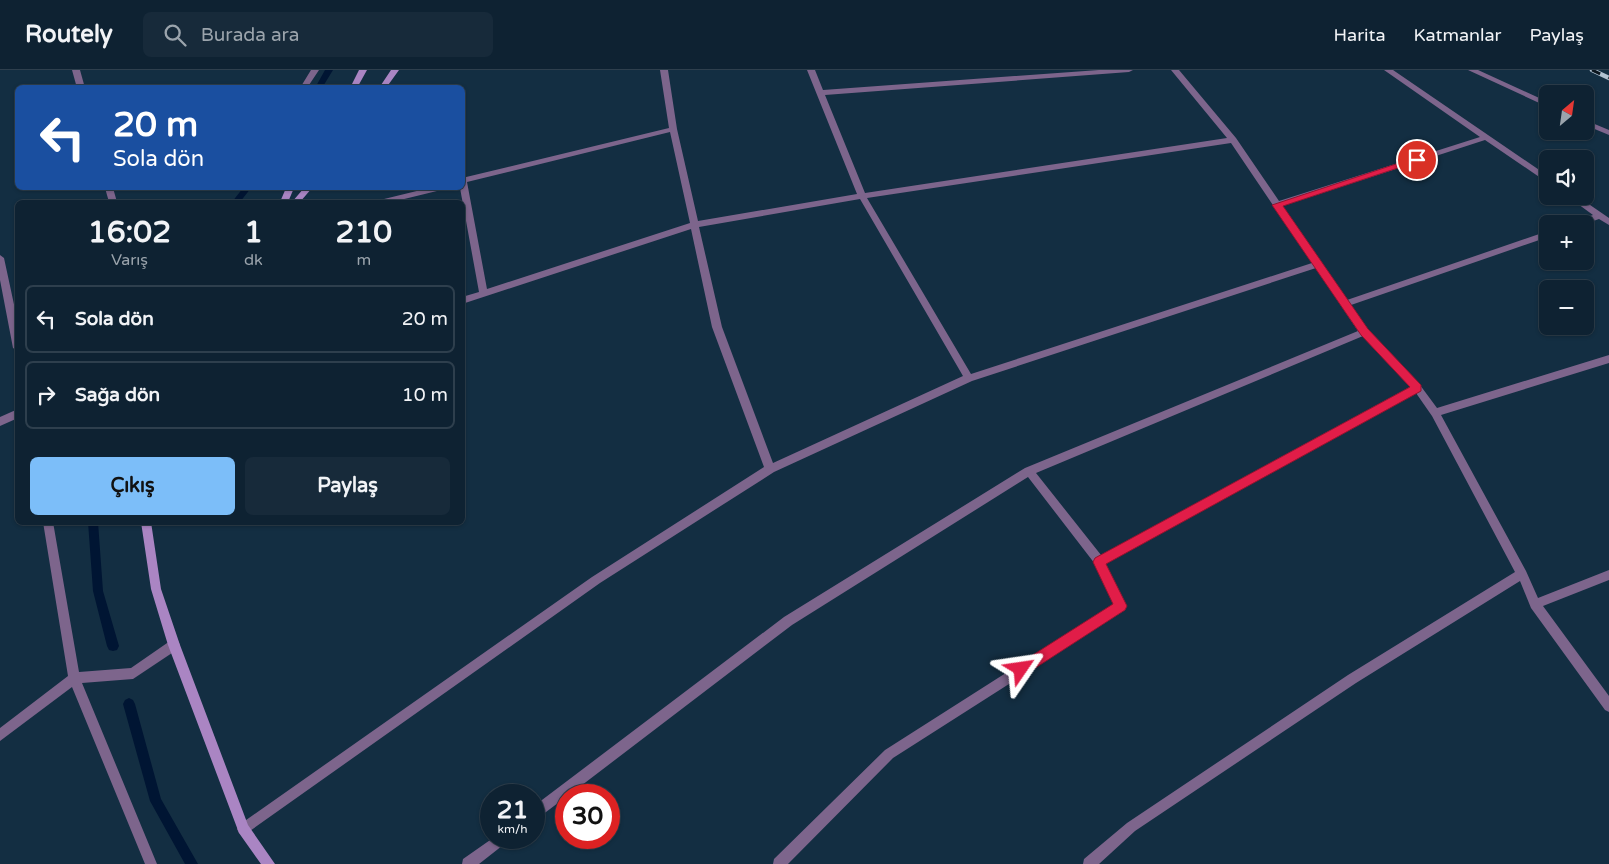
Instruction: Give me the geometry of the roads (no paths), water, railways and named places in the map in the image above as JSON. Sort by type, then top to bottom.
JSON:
[{"type":"street","points":[[76,70],[80,85]]},
{"type":"street","points":[[305,85],[315,70]]},
{"type":"street","points":[[355,85],[364,70]]},
{"type":"street","points":[[384,85],[395,70]]},
{"type":"street","points":[[664,70],[673,129],[717,327],[770,469]]},
{"type":"street","points":[[811,70],[862,196],[969,378]]},
{"type":"street","points":[[820,93],[1129,70]]},
{"type":"street","points":[[1174,70],[1233,140],[1364,332],[1417,388],[1435,413],[1522,574],[1535,604],[1609,706]]},
{"type":"street","points":[[1388,70],[1539,174]]},
{"type":"street","points":[[1472,70],[1539,101]]},
{"type":"street","points":[[1594,126],[1609,133]]},
{"type":"street","points":[[465,181],[673,129]]},
{"type":"street","points":[[1277,205],[1487,137]]},
{"type":"street","points":[[465,300],[694,225],[862,196],[1233,140]]},
{"type":"street","points":[[298,200],[306,190]]},
{"type":"street","points":[[391,200],[430,190]]},
{"type":"street","points":[[465,190],[484,295]]},
{"type":"street","points":[[1584,205],[1609,222]]},
{"type":"street","points":[[1594,218],[1599,216]]},
{"type":"street","points":[[1345,304],[1539,237]]},
{"type":"street","points":[[0,258],[15,333]]},
{"type":"street","points":[[243,829],[596,580],[770,469],[969,378],[1319,264]]},
{"type":"street","points":[[545,806],[788,621],[1029,470],[1364,332]]},
{"type":"street","points":[[1435,413],[1609,359]]},
{"type":"street","points":[[1099,562],[1417,388]]},
{"type":"street","points":[[0,422],[15,414]]},
{"type":"street","points":[[779,864],[889,754],[1121,606],[1099,562],[1029,470]]},
{"type":"street","points":[[48,525],[74,678],[152,864]]},
{"type":"street","points":[[146,525],[156,589],[174,645],[243,829],[269,864]]},
{"type":"street","points":[[1089,864],[1131,827],[1336,690],[1522,574]]},
{"type":"street","points":[[1535,604],[1609,575]]},
{"type":"street","points":[[0,735],[74,678],[132,673],[174,645]]},
{"type":"street","points":[[468,864],[488,849]]},
{"type":"waterway","points":[[320,85],[329,70]]},
{"type":"waterway","points":[[238,200],[245,190]]},
{"type":"waterway","points":[[93,525],[98,591],[113,646]]},
{"type":"waterway","points":[[129,704],[156,801],[192,864]]},
{"type":"railway","points":[[1592,70],[1609,78]]}]
